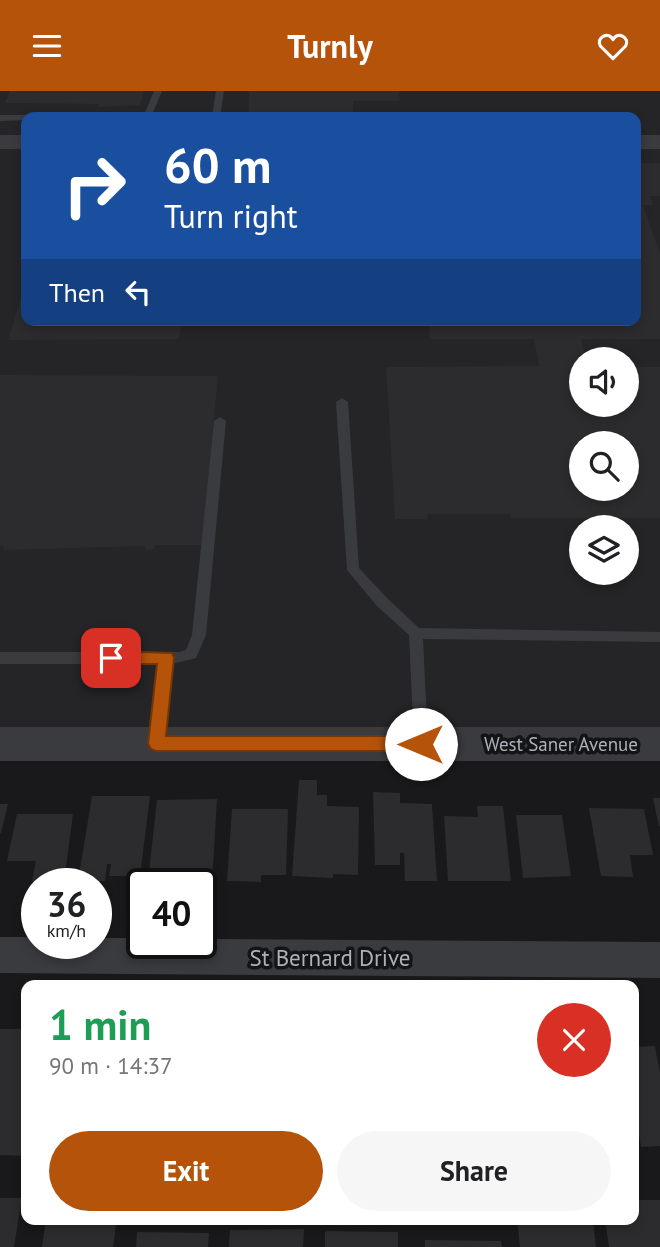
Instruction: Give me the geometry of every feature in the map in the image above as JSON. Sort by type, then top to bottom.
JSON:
[{"type":"street","points":[[0,142],[21,142]]},
{"type":"street","points":[[641,142],[660,142]]},
{"type":"street","name":"West Saner Avenue","points":[[0,744],[660,744]]},
{"type":"street","name":"St Bernard Drive","points":[[0,954],[660,960]]},
{"type":"lane","points":[[149,112],[158,91]]},
{"type":"lane","points":[[217,112],[220,91]]},
{"type":"lane","points":[[0,118],[21,118]]},
{"type":"lane","points":[[342,402],[353,570],[382,602],[416,633],[660,637]]},
{"type":"lane","points":[[0,658],[179,658],[191,653],[199,635],[220,421]]},
{"type":"lane","points":[[416,633],[421,744]]},
{"type":"lane","points":[[156,744],[166,658]]},
{"type":"shaded area","points":[[0,91],[660,91],[660,730],[0,727]]},
{"type":"building","points":[[10,91],[144,91],[140,105],[98,107],[99,104],[5,103]]},
{"type":"building","points":[[249,91],[399,91],[400,101],[353,101],[353,112],[249,112]]},
{"type":"building","points":[[641,163],[660,163],[660,196],[650,196],[653,205],[643,205],[660,253],[660,339],[581,339],[583,347],[569,347],[569,417],[639,417],[639,367],[660,367],[660,518],[639,518],[639,515],[511,518],[511,514],[427,514],[428,519],[395,519],[386,367],[539,366],[534,339],[430,339],[429,326],[641,326]]},
{"type":"building","points":[[21,297],[21,326],[181,326],[179,339],[8,340]]},
{"type":"building","points":[[0,375],[218,376],[202,545],[155,545],[154,549],[145,550],[145,546],[3,550],[4,546],[0,546]]},
{"type":"building","points":[[299,780],[317,780],[317,795],[327,795],[327,806],[359,807],[358,875],[333,874],[333,878],[292,876]]},
{"type":"building","points":[[373,792],[400,793],[400,803],[432,804],[437,881],[405,881],[404,853],[400,853],[400,865],[375,865]]},
{"type":"building","points":[[92,796],[150,796],[141,868],[126,868],[126,876],[112,876],[111,864],[107,864],[107,868],[80,868]]},
{"type":"building","points":[[653,798],[660,798],[659,827]]},
{"type":"building","points":[[217,799],[213,868],[149,868],[157,800]]},
{"type":"building","points":[[0,804],[8,804],[1,833],[0,833]]},
{"type":"building","points":[[477,806],[503,806],[511,881],[448,881],[444,816],[478,817]]},
{"type":"building","points":[[589,808],[644,809],[653,855],[630,855],[633,877],[601,876]]},
{"type":"building","points":[[232,809],[288,809],[286,875],[261,875],[261,882],[227,881]]},
{"type":"building","points":[[17,814],[73,814],[66,868],[35,868],[36,861],[7,861]]},
{"type":"building","points":[[516,815],[562,815],[571,876],[523,878]]},
{"type":"building","points":[[0,1029],[21,1029],[21,1156],[0,1155]]},
{"type":"building","points":[[655,1046],[660,1073],[660,1146],[641,1147],[639,1047]]},
{"type":"building","points":[[0,1198],[21,1198],[14,1247],[0,1247]]},
{"type":"building","points":[[639,1200],[660,1200],[660,1247],[609,1247],[606,1225],[639,1225]]},
{"type":"building","points":[[45,1225],[116,1225],[113,1247],[42,1247]]},
{"type":"building","points":[[518,1225],[593,1225],[596,1247],[520,1247]]},
{"type":"building","points":[[304,1229],[303,1247],[229,1247],[230,1230]]},
{"type":"building","points":[[325,1231],[398,1232],[398,1247],[325,1247]]},
{"type":"building","points":[[137,1232],[209,1233],[208,1247],[136,1247]]},
{"type":"building","points":[[425,1240],[501,1241],[502,1247],[425,1247]]},
{"type":"route","points":[[111,658],[166,658],[156,744],[421,744]]}]
